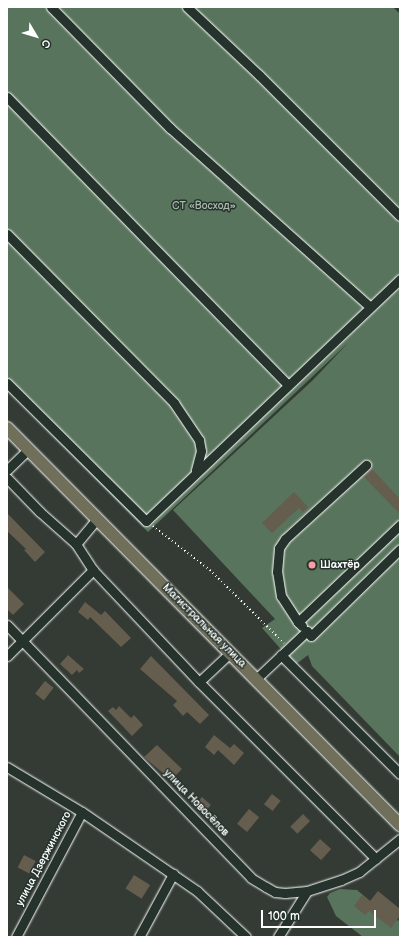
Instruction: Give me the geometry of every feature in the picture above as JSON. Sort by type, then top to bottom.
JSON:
[{"type":"main road","name":"Магистральная улица","points":[[7,428],[400,825]]},
{"type":"street","points":[[50,7],[170,128],[370,307]]},
{"type":"street","points":[[187,7],[259,75],[400,216]]},
{"type":"street","points":[[7,97],[288,384]]},
{"type":"street","points":[[7,234],[174,403],[199,440],[200,460],[195,473]]},
{"type":"street","points":[[7,383],[146,521],[288,384],[400,279]]},
{"type":"street","points":[[7,470],[28,450]]},
{"type":"street","points":[[366,465],[285,539],[279,548],[277,572],[280,591],[286,607],[311,636],[400,549]]},
{"type":"street","points":[[7,478],[40,512],[76,544],[93,570],[199,682],[376,859]]},
{"type":"street","points":[[76,544],[97,519]]},
{"type":"street","points":[[298,622],[400,525]]},
{"type":"street","points":[[7,656],[93,570]]},
{"type":"street","points":[[342,580],[354,594]]},
{"type":"street","name":"улица Новосёлов","points":[[7,625],[252,878],[275,892],[307,891],[341,880],[359,872],[400,839]]},
{"type":"street","points":[[256,679],[307,631]]},
{"type":"street","points":[[199,682],[230,653]]},
{"type":"street","points":[[281,655],[400,774]]},
{"type":"street","points":[[7,767],[82,812],[198,891],[246,937]]},
{"type":"street","name":"улица Дзержинского","points":[[16,937],[82,812]]},
{"type":"street","points":[[139,937],[173,874]]},
{"type":"street","points":[[278,937],[307,891]]},
{"type":"path","points":[[146,521],[210,570],[289,647]]},
{"type":"green space","name":"СТ «Восход»","points":[[7,7],[393,7],[400,14],[400,757],[312,666],[308,655],[295,665],[262,628],[275,619],[173,510],[313,380],[348,343],[148,532],[7,390]]},
{"type":"green space","points":[[340,889],[357,890],[376,906],[400,922],[400,937],[363,937],[336,916],[327,897],[330,893]]},
{"type":"building","points":[[371,468],[400,499],[400,514],[363,476]]},
{"type":"building","points":[[294,492],[308,507],[303,512],[299,508],[272,533],[262,523]]},
{"type":"building","points":[[7,513],[45,552],[35,562],[24,550],[26,549],[7,531]]},
{"type":"building","points":[[7,587],[24,604],[13,615],[7,609]]},
{"type":"building","points":[[85,602],[101,615],[105,611],[131,638],[121,647],[90,617],[88,620],[78,612]]},
{"type":"building","points":[[68,655],[84,669],[79,673],[77,670],[72,675],[60,664]]},
{"type":"building","points":[[151,656],[209,715],[200,724],[187,712],[183,716],[173,705],[177,701],[140,669]]},
{"type":"building","points":[[45,681],[54,688],[44,700],[35,694]]},
{"type":"building","points":[[119,706],[131,718],[134,715],[143,725],[132,736],[108,711],[113,707],[116,710]]},
{"type":"building","points":[[214,735],[230,748],[234,744],[244,753],[234,765],[218,750],[214,755],[205,747]]},
{"type":"building","points":[[157,745],[182,769],[171,780],[144,757]]},
{"type":"building","points":[[272,794],[281,801],[273,811],[264,804]]},
{"type":"building","points":[[202,797],[211,805],[204,813],[195,805]]},
{"type":"building","points":[[249,809],[259,817],[247,832],[237,824]]},
{"type":"building","points":[[303,814],[310,821],[297,834],[290,827]]},
{"type":"building","points":[[320,839],[331,849],[321,860],[310,850]]},
{"type":"building","points":[[24,855],[36,861],[29,873],[18,867]]},
{"type":"building","points":[[134,875],[150,885],[142,899],[126,889]]},
{"type":"building","points":[[378,891],[400,909],[400,916],[391,928],[369,911],[365,915],[354,906],[362,895],[370,901]]},
{"type":"place","name":"Шахтёр","points":[[312,565]]}]
